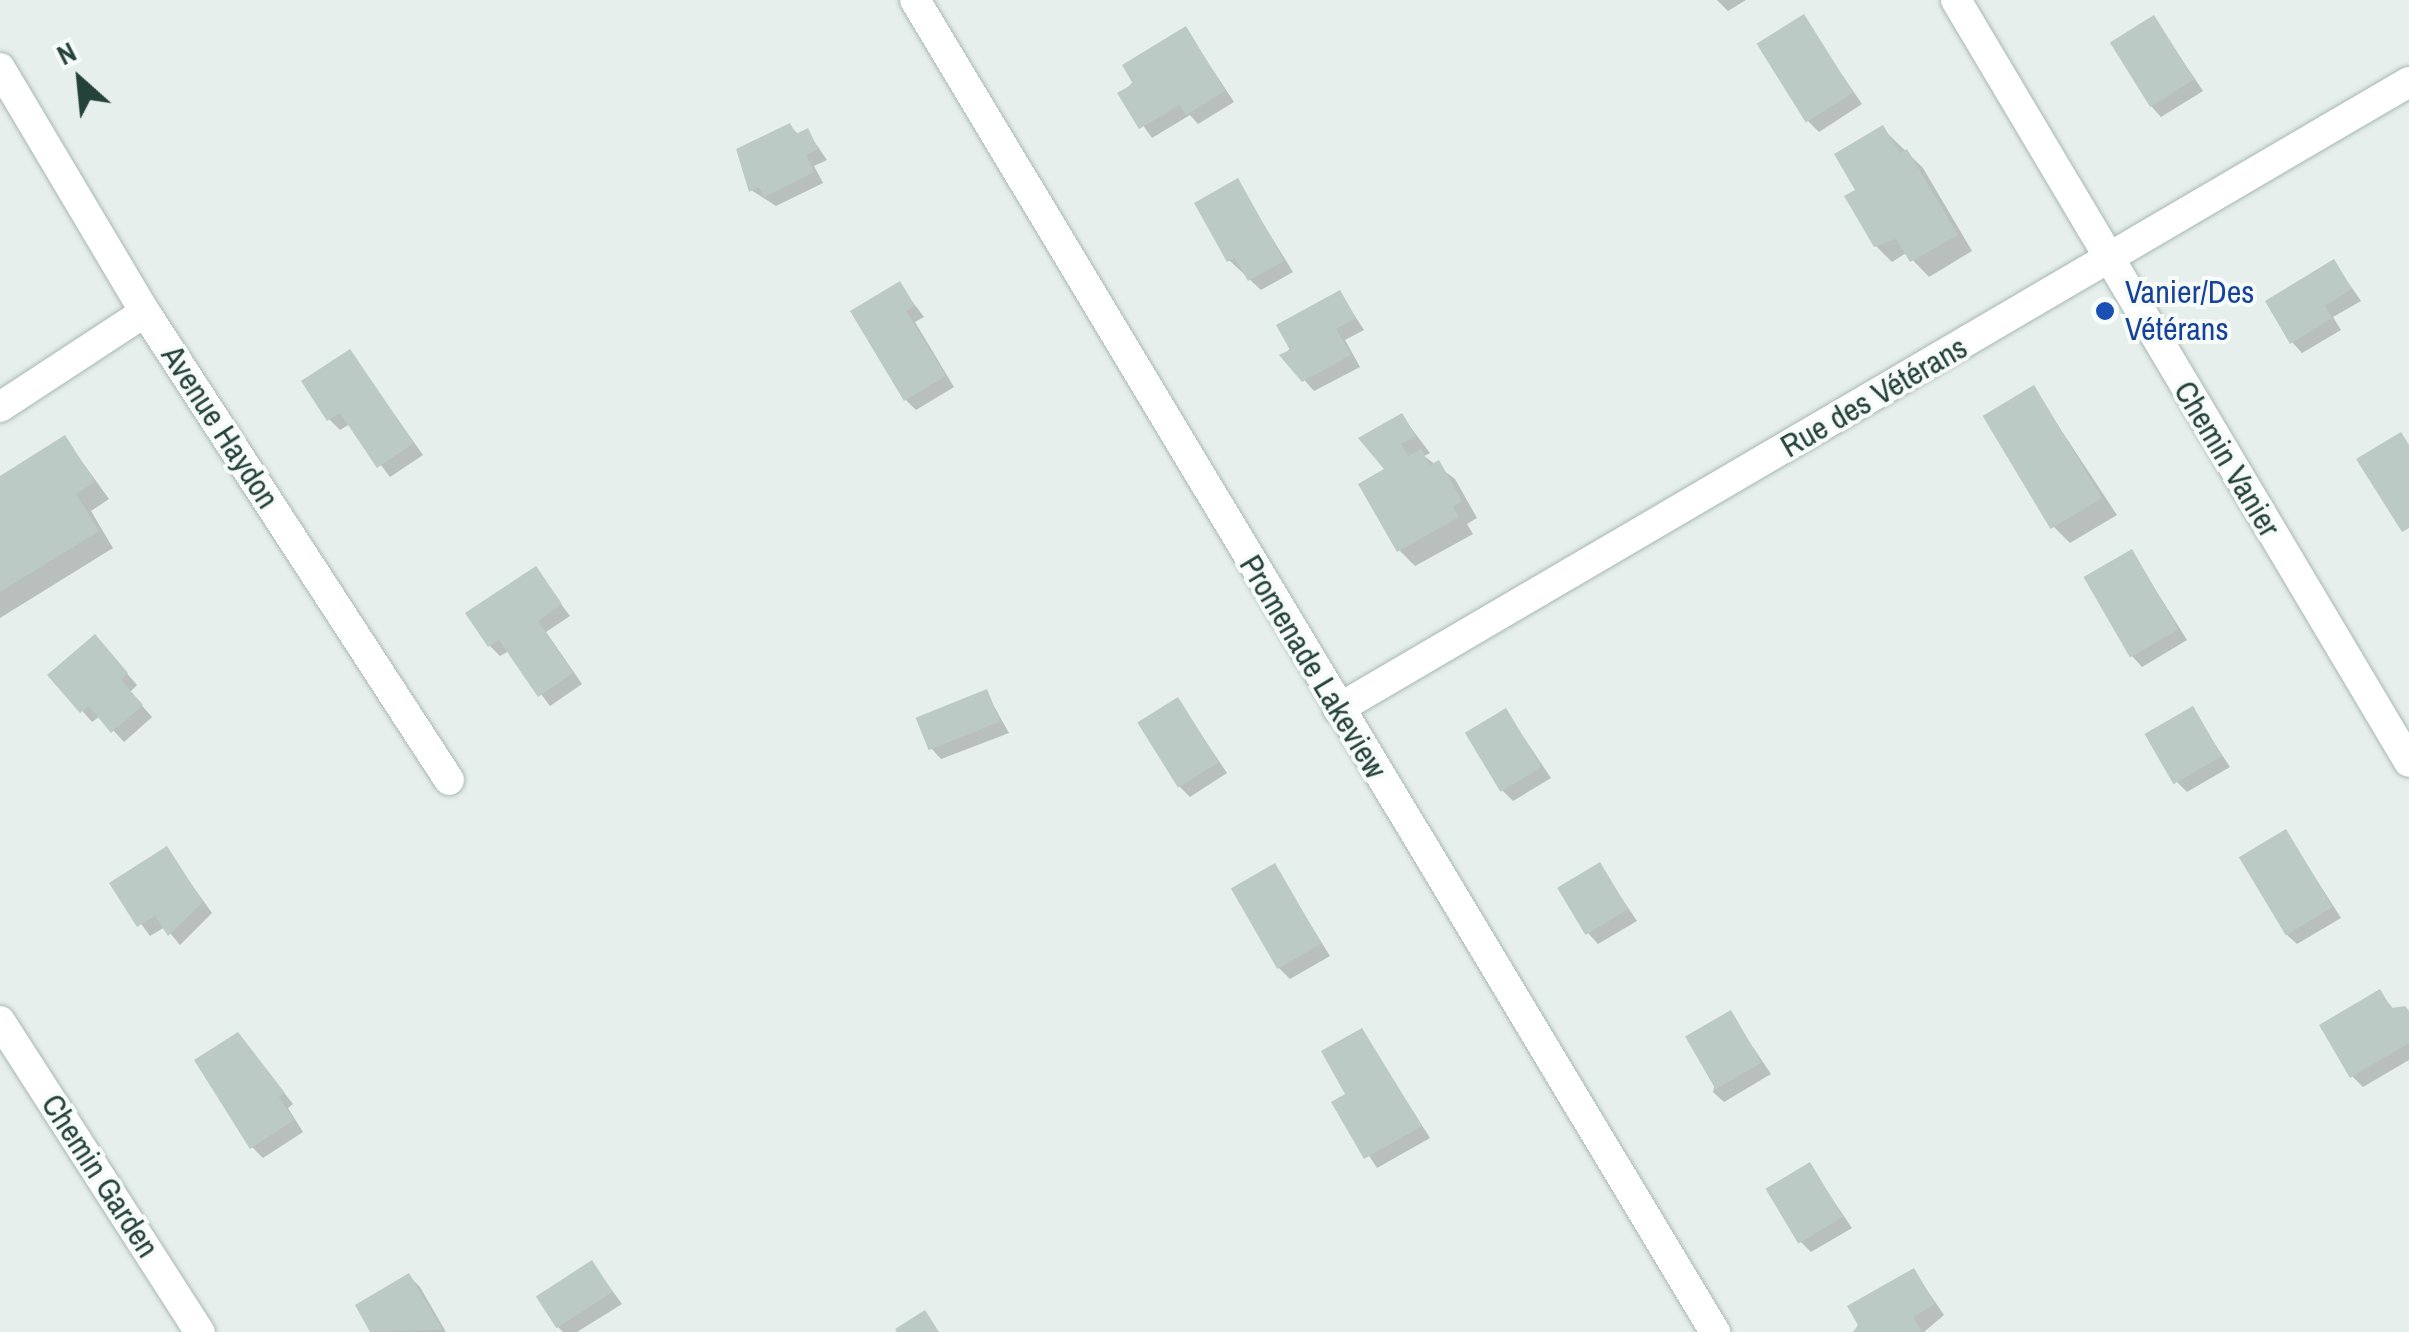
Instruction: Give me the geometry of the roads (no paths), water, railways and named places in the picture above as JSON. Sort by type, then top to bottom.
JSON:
[{"type":"street","name":"Promenade Lakeview","points":[[915,0],[1338,710],[1716,1332]]},
{"type":"street","name":"Chemin Vanier","points":[[1956,0],[2409,762]]},
{"type":"street","name":"Avenue Haydon","points":[[0,68],[146,312],[449,780]]},
{"type":"street","name":"Rue des Vétérans","points":[[1338,710],[2409,82]]},
{"type":"street","points":[[0,406],[146,312]]},
{"type":"street","name":"Chemin Garden","points":[[0,1021],[200,1332]]},
{"type":"place","name":"Vanier/Des Vétérans","points":[[2105,311]]}]
